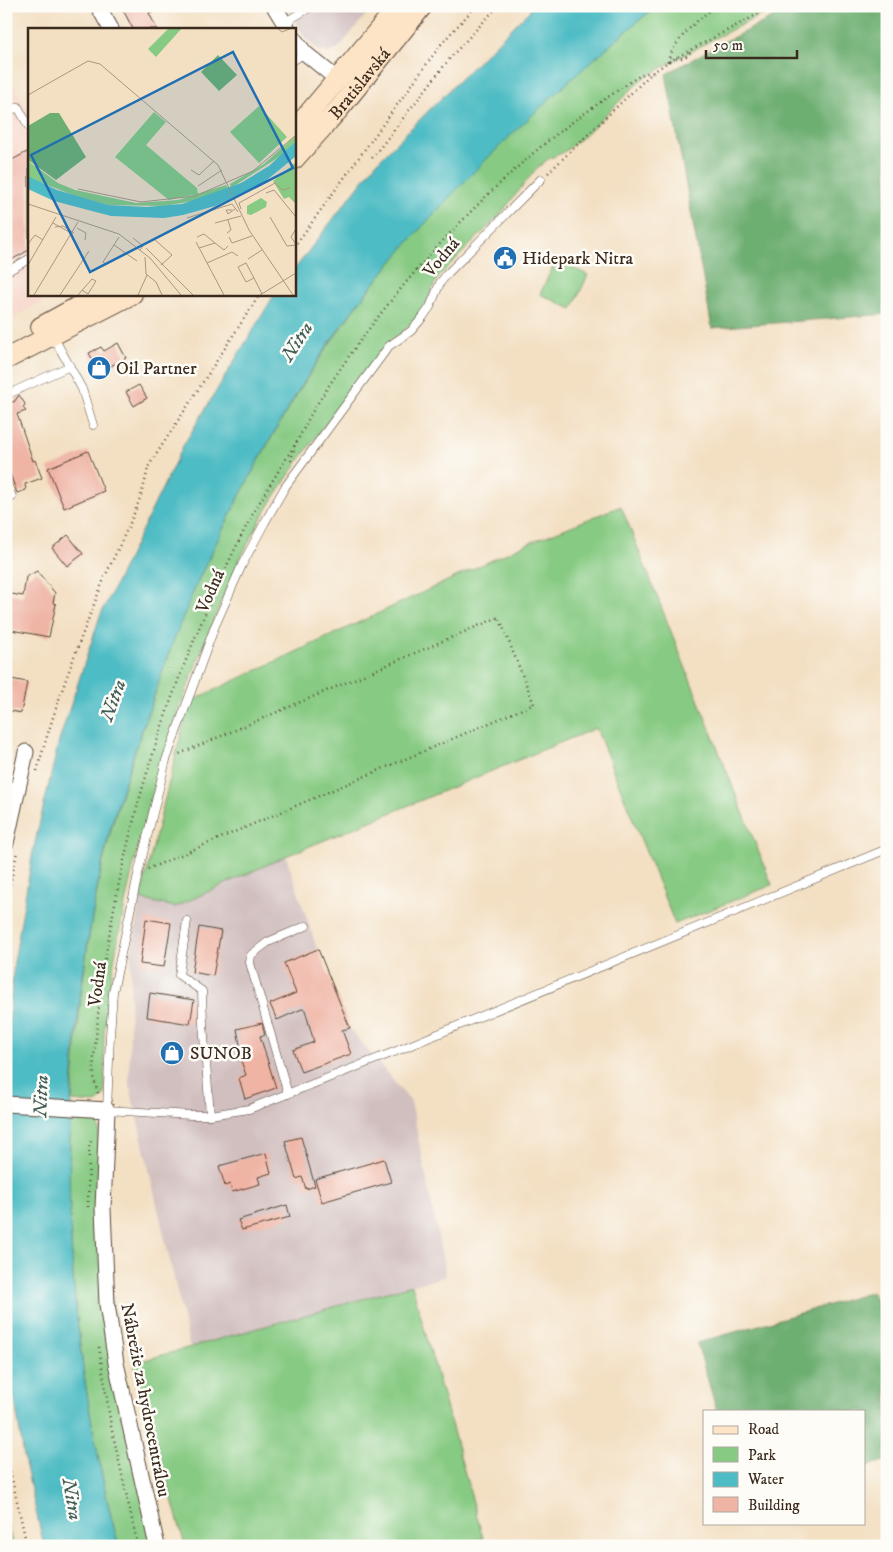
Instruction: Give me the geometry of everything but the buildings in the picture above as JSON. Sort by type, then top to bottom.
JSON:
[{"type":"main road","name":"Bratislavská","points":[[295,129],[399,6]]},
{"type":"main road","name":"Bratislavská","points":[[295,158],[338,110],[422,6]]},
{"type":"main road","points":[[338,110],[338,80],[367,74]]},
{"type":"main road","points":[[6,345],[98,295]]},
{"type":"main road","points":[[6,359],[54,336],[130,295]]},
{"type":"street","points":[[98,6],[110,28]]},
{"type":"street","points":[[295,42],[299,57],[338,80]]},
{"type":"street","points":[[12,848],[26,752]]},
{"type":"street","points":[[6,1104],[108,1110]]},
{"type":"street","name":"Nábrežie za hydrocentrálou","points":[[108,1110],[103,1209],[107,1304],[116,1363],[157,1546]]},
{"type":"lane","points":[[282,15],[312,6]]},
{"type":"lane","points":[[6,113],[18,106],[28,125]]},
{"type":"lane","name":"Vodná","points":[[108,1110],[113,992],[138,874],[166,760],[215,626],[242,565],[285,487],[389,346],[411,331],[430,307],[440,283],[447,274],[541,179]]},
{"type":"lane","points":[[6,272],[28,260]]},
{"type":"lane","points":[[54,336],[82,389],[93,425]]},
{"type":"lane","points":[[6,395],[70,366]]},
{"type":"lane","points":[[6,482],[12,497]]},
{"type":"lane","points":[[108,1110],[210,1115],[249,1109],[887,848]]},
{"type":"lane","points":[[187,921],[179,975],[202,992],[210,1115]]},
{"type":"lane","points":[[288,1094],[250,963],[251,955],[268,942],[306,926]]},
{"type":"path","points":[[295,246],[442,44],[476,6]]},
{"type":"path","points":[[372,158],[451,57],[498,6]]},
{"type":"path","points":[[668,62],[670,55],[692,24],[716,6]]},
{"type":"path","points":[[541,179],[652,73],[693,48],[773,6]]},
{"type":"path","points":[[296,443],[314,408],[366,332],[401,288],[459,224],[521,163],[562,129],[636,78],[646,73],[652,73]]},
{"type":"path","points":[[35,778],[67,676],[103,583],[138,507],[145,487],[148,467],[259,295]]},
{"type":"path","points":[[138,874],[534,704],[499,617],[166,760]]},
{"type":"path","points":[[6,904],[12,848]]},
{"type":"path","points":[[6,1452],[27,1546]]},
{"type":"shaded area","points":[[287,6],[373,6],[338,49],[328,53],[319,50],[305,38]]},
{"type":"shaded area","points":[[6,73],[28,110],[28,295],[56,295],[6,322]]},
{"type":"shaded area","points":[[286,856],[340,1017],[411,1102],[446,1276],[190,1348],[129,1083],[131,956],[140,899],[175,907]]},
{"type":"green space","points":[[656,6],[779,6],[717,37],[642,79],[585,135],[564,152],[548,159],[536,169],[498,217],[440,275],[422,313],[413,323],[387,344],[375,358],[301,458],[274,498],[237,566],[203,647],[171,735],[144,824],[123,915],[107,1007],[104,1041],[104,1096],[96,1103],[72,1101],[79,1014],[90,928],[101,871],[116,811],[181,621],[227,521],[261,456],[319,360],[361,300],[415,235],[480,165],[514,132]]},
{"type":"green space","points":[[796,6],[887,6],[887,314],[712,328],[666,74],[720,44]]},
{"type":"green space","points":[[556,260],[588,275],[572,309],[540,294]]},
{"type":"green space","points":[[621,506],[772,885],[675,924],[596,728],[286,856],[175,907],[140,899],[189,702],[524,545]]},
{"type":"green space","points":[[71,1113],[95,1115],[99,1123],[101,1234],[151,1546],[119,1546],[96,1446],[82,1363],[73,1280],[69,1197]]},
{"type":"green space","points":[[412,1285],[483,1538],[456,1546],[185,1546],[134,1363]]},
{"type":"green space","points":[[873,1292],[887,1341],[887,1460],[866,1466],[866,1410],[717,1410],[697,1343]]},
{"type":"green space","points":[[6,1519],[13,1546],[6,1546]]},
{"type":"water","name":"Nitra","points":[[534,6],[656,6],[574,77],[494,152],[419,230],[350,314],[299,389],[268,443],[205,566],[175,638],[125,780],[104,855],[87,945],[78,1016],[72,1088],[70,1159],[75,1302],[96,1444],[103,1482],[119,1546],[44,1546],[25,1463],[6,1346],[6,1055],[14,962],[33,851],[59,741],[100,616],[183,446],[274,295],[295,295],[295,269],[377,162]]},
{"type":"place","name":"Hidepark Nitra","points":[[505,258]]},
{"type":"place","name":"Oil Partner","points":[[99,368]]},
{"type":"place","name":"SUNOB","points":[[172,1053]]}]
